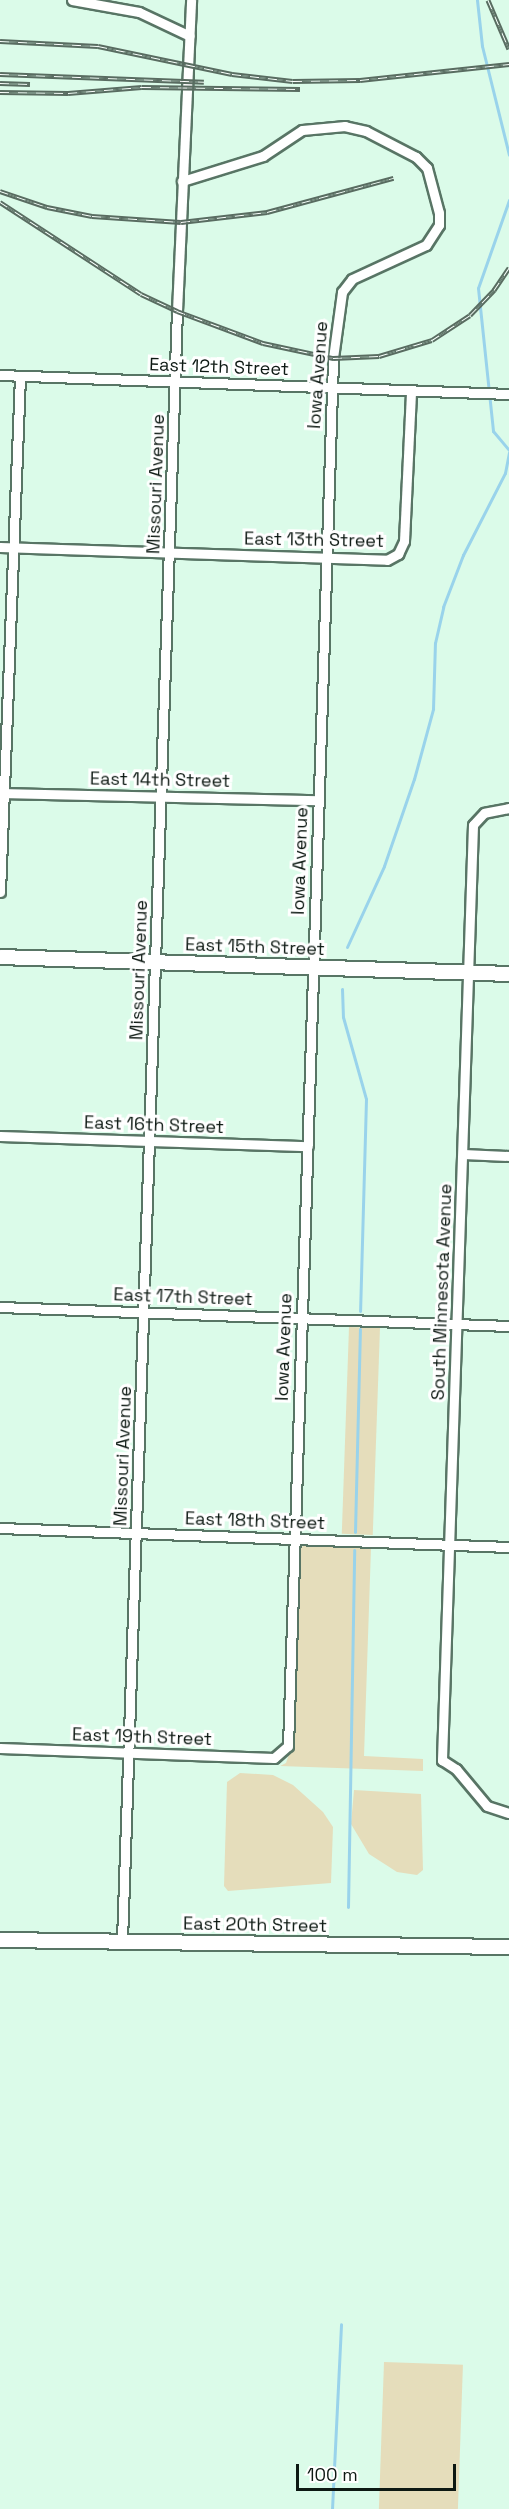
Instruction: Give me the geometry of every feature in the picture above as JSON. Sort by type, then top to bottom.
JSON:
[{"type":"main road","name":"East 15th Street","points":[[0,957],[509,974]]},
{"type":"main road","name":"East 20th Street","points":[[0,1940],[509,1947]]},
{"type":"street","points":[[72,0],[139,12],[190,36]]},
{"type":"street","name":"Missouri Avenue","points":[[122,1941],[182,181],[191,0]]},
{"type":"street","name":"Iowa Avenue","points":[[182,181],[263,156],[302,130],[319,126],[345,126],[366,131],[416,157],[427,168],[439,213],[434,236],[398,260],[352,279],[342,292],[332,387],[324,558],[308,1146],[293,1539],[288,1746],[282,1755]]},
{"type":"street","name":"East 12th Street","points":[[0,375],[509,394]]},
{"type":"street","points":[[0,892],[2,793],[20,376]]},
{"type":"street","name":"East 13th Street","points":[[0,547],[383,561],[398,554],[404,541],[411,390]]},
{"type":"street","name":"East 14th Street","points":[[2,793],[318,800]]},
{"type":"street","name":"South Minnesota Avenue","points":[[509,808],[484,813],[473,825],[442,1760],[456,1769],[487,1806],[509,1813]]},
{"type":"street","name":"East 16th Street","points":[[0,1136],[308,1146]]},
{"type":"street","points":[[463,1154],[509,1156]]},
{"type":"street","name":"East 17th Street","points":[[0,1307],[509,1326]]},
{"type":"street","name":"East 18th Street","points":[[0,1528],[509,1546]]},
{"type":"street","name":"East 19th Street","points":[[0,1748],[274,1758],[282,1755]]},
{"type":"shaded area","points":[[349,1327],[380,1328],[373,1535],[342,1534]]},
{"type":"shaded area","points":[[305,1544],[371,1548],[364,1756],[423,1759],[423,1771],[280,1766],[286,1763],[292,1745],[298,1551]]},
{"type":"shaded area","points":[[240,1773],[273,1775],[293,1785],[323,1812],[333,1827],[331,1883],[228,1891],[224,1886],[227,1782]]},
{"type":"shaded area","points":[[354,1790],[421,1794],[423,1870],[417,1875],[397,1872],[369,1854],[351,1824]]},
{"type":"shaded area","points":[[384,2362],[463,2365],[458,2509],[379,2509]]},
{"type":"waterway","points":[[477,0],[482,46],[509,155]]},
{"type":"waterway","points":[[509,200],[478,288],[493,431],[509,450]]},
{"type":"waterway","points":[[347,947],[384,866],[414,779],[433,709],[435,643],[443,607],[463,555],[505,473],[509,452]]},
{"type":"waterway","points":[[342,989],[343,1017],[366,1099],[360,1311]]},
{"type":"waterway","points":[[355,1532],[360,1329]]},
{"type":"waterway","points":[[348,1907],[354,1550]]},
{"type":"waterway","points":[[332,2509],[341,2324]]},
{"type":"railway","points":[[488,0],[509,49]]},
{"type":"railway","points":[[0,41],[98,46],[232,74],[293,81],[360,80],[509,64]]},
{"type":"railway","points":[[0,74],[204,82]]},
{"type":"railway","points":[[0,83],[30,84]]},
{"type":"railway","points":[[0,92],[68,93],[142,87],[300,89]]},
{"type":"railway","points":[[0,191],[47,207],[92,216],[181,222],[267,212],[393,178]]},
{"type":"railway","points":[[0,202],[141,294],[177,311],[263,343],[333,358],[379,356],[432,340],[470,315],[494,290],[509,268]]}]
